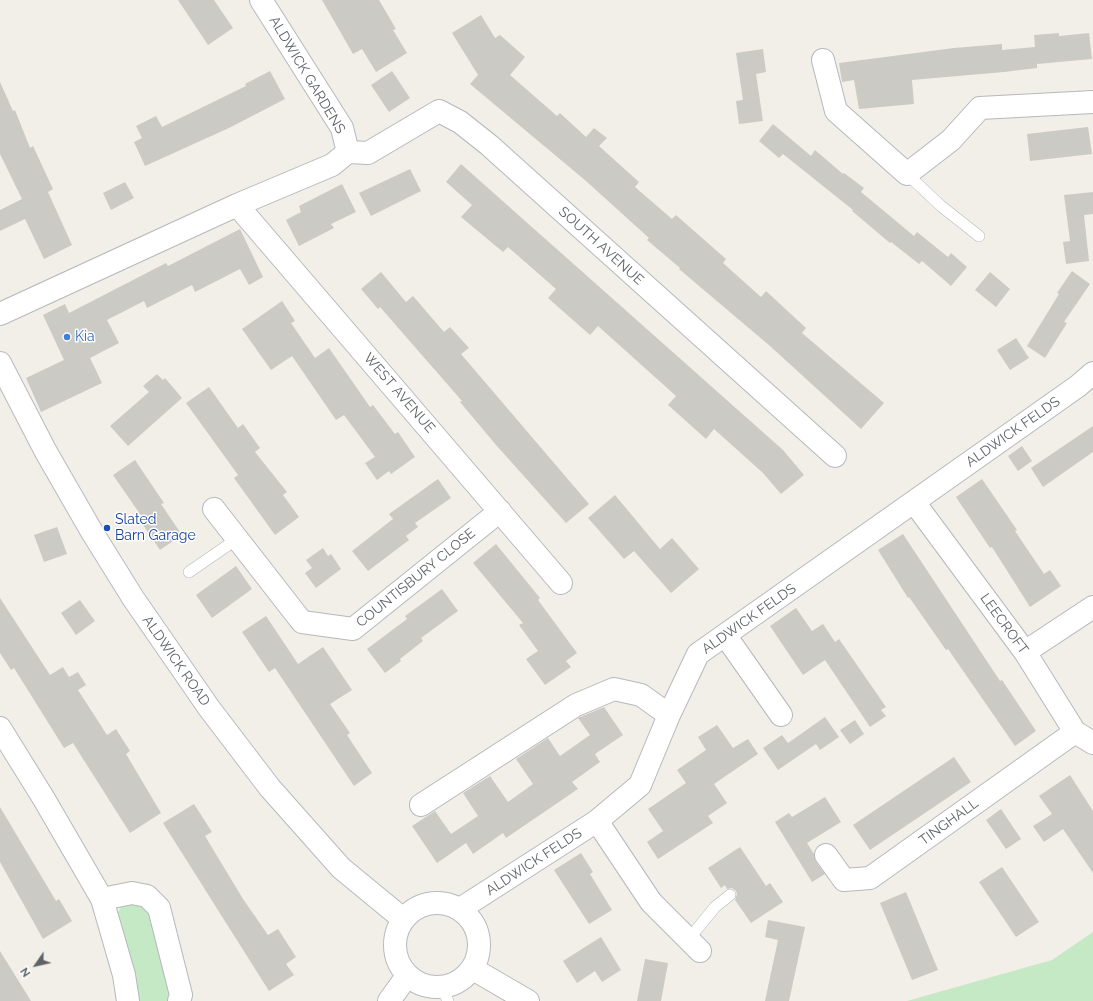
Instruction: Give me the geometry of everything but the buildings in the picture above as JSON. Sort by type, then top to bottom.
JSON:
[{"type":"street","name":"ALDWICK GARDENS","points":[[261,0],[342,128],[348,152]]},
{"type":"street","points":[[823,60],[836,111],[907,174],[951,140],[980,108],[1093,102]]},
{"type":"street","name":"SOUTH AVENUE","points":[[348,152],[368,153],[439,111],[460,122],[495,150],[835,456]]},
{"type":"street","points":[[0,314],[237,205],[332,165],[348,152]]},
{"type":"street","name":"WEST AVENUE","points":[[237,205],[561,583]]},
{"type":"street","name":"ALDWICK ROAD","points":[[0,364],[46,452],[92,532],[133,598],[209,708],[270,788],[341,868],[403,919]]},
{"type":"street","name":"ALDWICK FELDS","points":[[460,909],[597,821],[640,785],[669,714],[698,654],[1078,386],[1093,373]]},
{"type":"street","name":"LEECROFT","points":[[914,502],[1025,652],[1084,737]]},
{"type":"street","name":"COUNTISBURY CLOSE","points":[[214,509],[302,622],[353,628],[500,511]]},
{"type":"street","points":[[1025,652],[1093,607]]},
{"type":"street","points":[[725,635],[781,715]]},
{"type":"street","points":[[421,805],[576,705],[614,689],[641,695],[669,714]]},
{"type":"street","points":[[0,728],[44,799],[102,899],[124,975],[128,1001]]},
{"type":"street","name":"TINGHALL","points":[[826,855],[844,880],[870,878],[1084,737]]},
{"type":"street","points":[[597,821],[651,902],[694,946]]},
{"type":"street","points":[[102,899],[132,893],[147,896],[159,908],[181,995],[179,1001]]},
{"type":"street","points":[[436,903],[448,904],[460,909],[470,918],[477,930],[480,943],[478,956],[473,969],[465,978],[454,985],[445,994],[424,986],[407,976],[400,966],[396,955],[394,942],[397,930],[403,919],[412,911],[423,905],[436,903]]},
{"type":"street","points":[[473,969],[528,1001]]},
{"type":"street","points":[[389,1001],[407,976]]},
{"type":"lane","points":[[907,174],[941,206],[979,236]]},
{"type":"lane","points":[[189,572],[237,538]]},
{"type":"lane","points":[[694,946],[716,907],[730,895]]},
{"type":"green space","points":[[133,900],[151,911],[172,1001],[137,1001],[117,914],[123,903]]},
{"type":"green space","points":[[1093,932],[1093,1001],[907,1001],[1052,960]]},
{"type":"place","name":"Kia","points":[[67,337]]},
{"type":"place","name":"Slated Barn Garage","points":[[107,528]]}]
